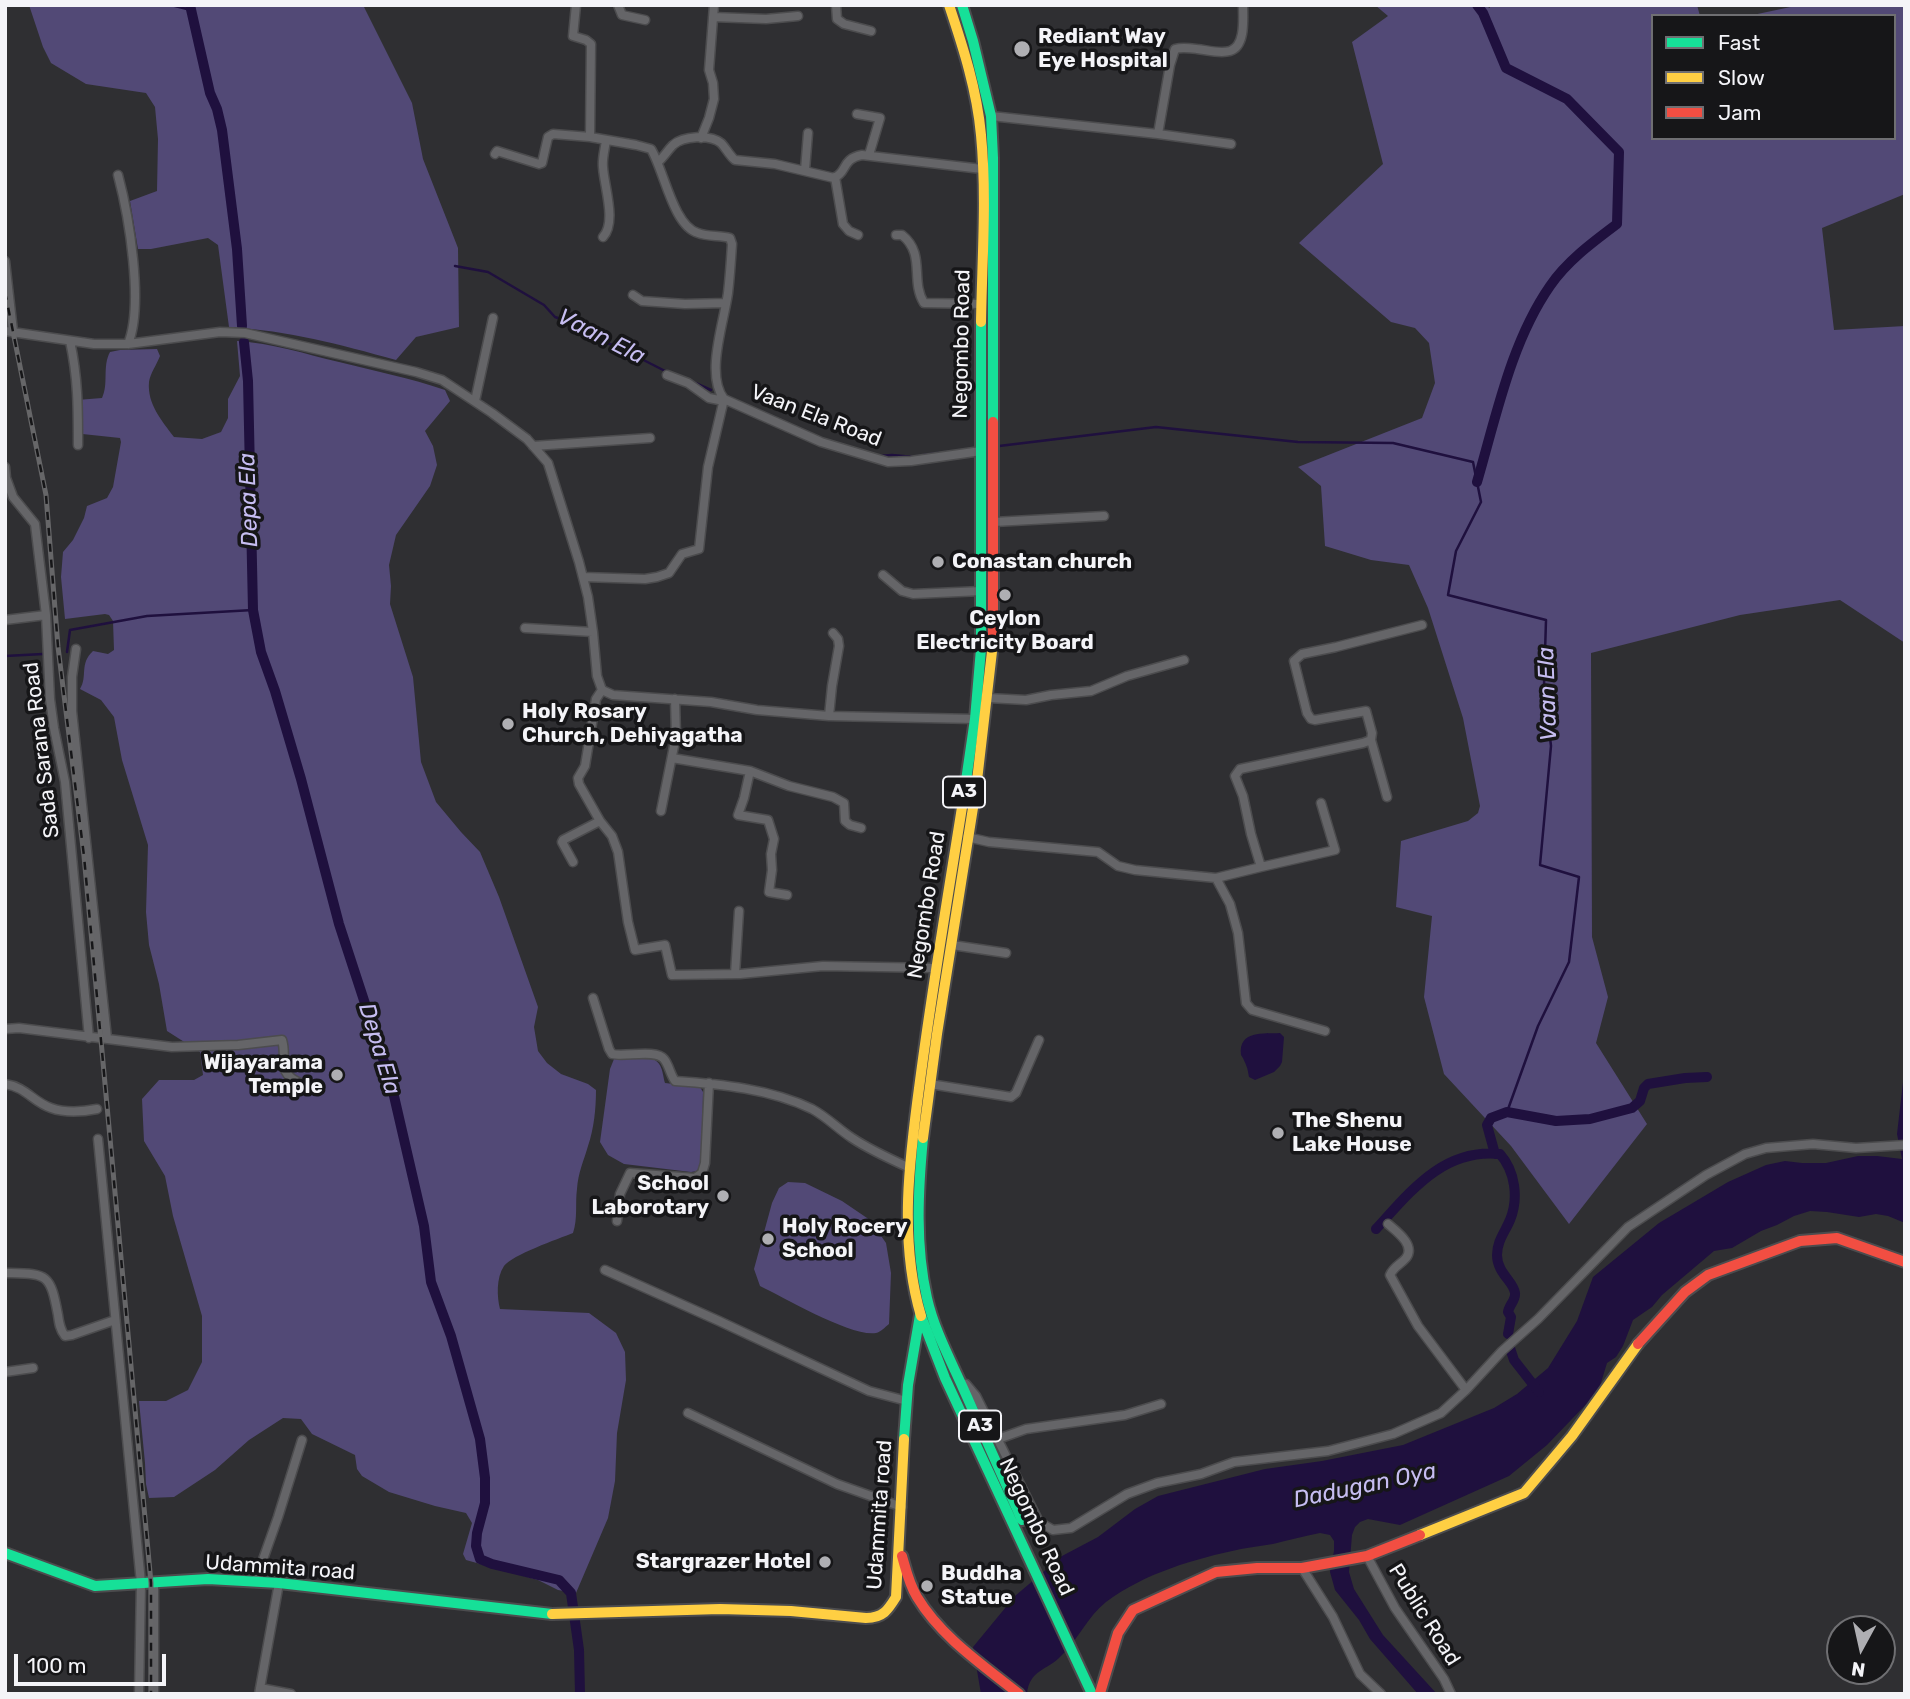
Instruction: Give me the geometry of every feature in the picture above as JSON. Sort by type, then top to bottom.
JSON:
[{"type":"main road","name":"Negombo Road","points":[[949,5],[977,103],[981,135],[984,216],[982,640],[980,720],[967,837],[920,1168],[921,1250],[927,1296],[955,1371],[1032,1555]]},
{"type":"main road","name":"Negombo Road","points":[[962,5],[991,116],[994,185],[993,642],[988,698],[980,720],[936,968],[910,1168],[908,1233],[913,1277],[921,1313],[945,1378],[1098,1693]]},
{"type":"main road","points":[[1098,1693],[1118,1633],[1132,1610],[1216,1572],[1302,1568],[1361,1557],[1524,1493],[1572,1436],[1644,1335],[1685,1292],[1708,1275],[1800,1241],[1837,1238],[1905,1262]]},
{"type":"main road","name":"Udammita road","points":[[5,1553],[95,1586],[208,1579],[279,1583],[523,1613],[720,1609],[791,1611],[874,1618],[888,1611],[895,1597],[912,1348],[927,1296]]},
{"type":"main road","points":[[899,1543],[910,1584],[927,1612],[972,1656],[1019,1694]]},
{"type":"street","points":[[576,5],[573,36],[591,44],[590,137]]},
{"type":"street","points":[[618,5],[622,15],[645,20]]},
{"type":"street","points":[[701,138],[714,99],[709,70],[714,5]]},
{"type":"street","points":[[836,5],[837,19],[844,24],[872,31]]},
{"type":"street","points":[[1158,134],[1175,49],[1183,47],[1231,51],[1241,37],[1243,5]]},
{"type":"street","points":[[713,17],[766,19],[798,16]]},
{"type":"street","points":[[858,114],[880,118],[869,156]]},
{"type":"street","points":[[991,116],[1231,144]]},
{"type":"street","points":[[805,170],[808,133]]},
{"type":"street","points":[[495,154],[497,151],[540,164],[544,159],[548,136],[553,134],[590,137],[651,149],[683,222],[697,233],[730,237],[732,244],[717,356],[716,381],[724,400],[708,467],[699,549],[682,554],[669,573],[657,577],[583,577]]},
{"type":"street","points":[[658,162],[673,145],[684,139],[701,138],[718,141],[735,160],[775,164],[835,177],[839,176],[847,161],[853,157],[869,156],[982,169]]},
{"type":"street","points":[[603,237],[607,233],[609,216],[603,165],[606,140]]},
{"type":"street","points":[[118,175],[134,278],[132,333],[128,344]]},
{"type":"street","points":[[835,177],[842,224],[858,235]]},
{"type":"street","points":[[896,235],[902,235],[912,245],[917,263],[919,295],[924,303],[982,304]]},
{"type":"street","points":[[5,261],[9,331],[94,344],[128,344],[220,332],[246,333],[430,376],[442,380],[475,401],[533,446],[548,463],[583,577],[593,632],[597,677],[602,690],[614,695],[711,702],[757,710],[829,716],[980,720]]},
{"type":"street","points":[[633,295],[642,301],[726,303]]},
{"type":"street","points":[[475,401],[493,318]]},
{"type":"street","points":[[70,341],[79,393],[78,445]]},
{"type":"street","name":"Vaan Ela Road","points":[[667,375],[688,383],[709,398],[724,400],[821,442],[888,462],[981,451]]},
{"type":"street","points":[[533,446],[650,438]]},
{"type":"street","name":"Sada Sarana Road","points":[[5,467],[13,497],[35,524],[46,615],[50,699],[65,782],[89,1038]]},
{"type":"street","points":[[993,522],[1104,516]]},
{"type":"street","points":[[883,575],[902,591],[913,594],[982,591]]},
{"type":"street","points":[[5,620],[46,615]]},
{"type":"street","points":[[1387,797],[1366,711],[1311,719],[1307,713],[1294,661],[1302,654],[1422,625]]},
{"type":"street","points":[[525,628],[593,632]]},
{"type":"street","points":[[829,716],[839,646],[838,639],[832,633]]},
{"type":"street","points":[[76,649],[72,677],[72,711],[107,1038]]},
{"type":"street","points":[[988,698],[1026,700],[1091,691],[1127,676],[1184,660]]},
{"type":"street","points":[[602,690],[596,699],[585,766],[578,778],[600,821],[612,836],[618,852],[628,922],[635,950],[665,945],[672,975],[735,974],[823,966],[936,968]]},
{"type":"street","points":[[661,811],[676,736],[675,699]]},
{"type":"street","points":[[1261,867],[1236,776],[1240,768],[1371,740]]},
{"type":"street","points":[[672,758],[750,771],[789,786],[833,797],[844,803],[845,821],[861,828]]},
{"type":"street","points":[[750,771],[738,815],[768,820],[774,839],[769,892],[787,895]]},
{"type":"street","points":[[967,837],[1098,852],[1118,866],[1135,870],[1216,877],[1335,850],[1321,803]]},
{"type":"street","points":[[573,862],[563,840],[600,821]]},
{"type":"street","points":[[1216,877],[1230,904],[1238,933],[1245,1003],[1252,1010],[1325,1031]]},
{"type":"street","points":[[735,974],[739,911]]},
{"type":"street","points":[[951,944],[1006,953]]},
{"type":"street","points":[[593,998],[603,1024],[608,1049],[612,1054],[657,1054],[665,1059],[675,1081],[709,1083],[773,1095],[807,1107],[885,1157],[910,1168]]},
{"type":"street","points":[[5,1029],[19,1028],[172,1047],[238,1045],[282,1040],[286,1073],[289,1078],[300,1083]]},
{"type":"street","points":[[930,1084],[1011,1097],[1016,1093],[1039,1040]]},
{"type":"street","points":[[617,1221],[620,1195],[631,1173],[700,1177],[705,1163],[709,1083]]},
{"type":"street","points":[[5,1084],[23,1089],[50,1108],[79,1112],[97,1109]]},
{"type":"street","points":[[98,1139],[141,1583],[139,1694]]},
{"type":"street","points":[[955,1371],[976,1396],[1039,1522],[1053,1530],[1071,1528],[1128,1494],[1157,1483],[1200,1474],[1234,1462],[1328,1451],[1393,1434],[1441,1413],[1628,1227],[1706,1175],[1745,1154],[1766,1148],[1813,1144],[1856,1148],[1901,1144]]},
{"type":"street","points":[[1388,1224],[1405,1240],[1408,1252],[1406,1258],[1393,1267],[1390,1275],[1418,1326],[1466,1390]]},
{"type":"street","points":[[605,1270],[869,1391],[907,1401]]},
{"type":"street","points":[[5,1273],[38,1274],[46,1278],[51,1284],[60,1328],[65,1336],[115,1320]]},
{"type":"street","points":[[5,1372],[33,1368]]},
{"type":"street","points":[[998,1439],[1026,1429],[1125,1415],[1161,1404]]},
{"type":"street","points":[[688,1413],[837,1484],[902,1507]]},
{"type":"street","points":[[255,1582],[302,1440]]},
{"type":"street","name":"Public Road","points":[[1361,1557],[1444,1679],[1451,1694]]},
{"type":"street","points":[[1302,1568],[1333,1617],[1360,1674],[1381,1694]]},
{"type":"street","points":[[154,1694],[155,1583]]},
{"type":"street","points":[[279,1583],[259,1691],[291,1694]]},
{"type":"shaded area","points":[[29,5],[363,5],[412,103],[423,159],[458,248],[459,327],[416,337],[396,360],[293,335],[229,327],[218,245],[208,238],[138,249],[130,201],[157,191],[158,139],[155,107],[146,93],[86,84],[51,63]]},
{"type":"shaded area","points":[[1375,5],[1483,5],[1490,8],[1490,5],[1697,5],[1699,14],[1651,14],[1651,140],[1896,140],[1896,14],[1757,14],[1800,5],[1905,5],[1905,194],[1822,228],[1834,330],[1905,326],[1905,643],[1840,600],[1740,615],[1591,653],[1592,937],[1608,997],[1596,1043],[1647,1124],[1569,1224],[1511,1146],[1444,1074],[1424,997],[1432,916],[1396,907],[1401,841],[1468,821],[1478,813],[1480,806],[1463,718],[1428,608],[1409,565],[1371,560],[1325,546],[1321,486],[1298,467],[1422,418],[1435,383],[1429,343],[1415,328],[1391,322],[1299,243],[1383,164],[1352,42],[1388,16]]},
{"type":"shaded area","points":[[237,341],[288,349],[419,382],[445,390],[450,401],[425,431],[433,446],[437,465],[430,486],[396,535],[389,565],[390,604],[413,677],[421,762],[436,802],[480,852],[499,897],[538,1007],[534,1027],[538,1051],[547,1063],[561,1074],[588,1084],[596,1090],[592,1133],[578,1183],[573,1233],[509,1262],[501,1271],[498,1288],[500,1309],[589,1313],[616,1333],[625,1352],[626,1380],[617,1433],[615,1481],[608,1518],[576,1593],[558,1590],[538,1580],[466,1560],[463,1554],[472,1523],[466,1513],[389,1492],[362,1476],[357,1469],[355,1455],[312,1434],[301,1419],[283,1418],[249,1440],[215,1470],[174,1497],[149,1498],[139,1401],[166,1401],[188,1390],[202,1362],[202,1316],[173,1216],[165,1176],[144,1141],[142,1099],[159,1080],[194,1080],[203,1075],[200,1052],[167,1031],[149,945],[146,912],[148,845],[122,760],[114,717],[101,700],[80,689],[86,661],[93,651],[108,654],[114,650],[113,621],[105,614],[65,619],[61,577],[63,552],[73,540],[87,506],[107,498],[113,487],[120,438],[73,433],[77,400],[102,398],[110,352],[157,349],[160,356],[149,382],[150,398],[156,412],[174,437],[202,439],[221,432],[228,418],[228,399],[240,376]]},
{"type":"shaded area","points":[[650,1058],[660,1065],[665,1083],[700,1087],[703,1092],[702,1163],[697,1171],[624,1164],[608,1155],[600,1142],[610,1069],[614,1059]]},
{"type":"shaded area","points":[[788,1182],[805,1183],[842,1201],[870,1220],[886,1243],[891,1273],[889,1324],[880,1332],[865,1333],[835,1323],[760,1286],[754,1269],[772,1203],[779,1188]]},
{"type":"water","points":[[1280,1033],[1284,1037],[1280,1066],[1274,1072],[1255,1080],[1249,1077],[1241,1055],[1244,1041],[1253,1035]]},
{"type":"water","name":"Dadugan Oya","points":[[1905,1065],[1905,1223],[1876,1214],[1859,1217],[1810,1211],[1761,1231],[1732,1248],[1714,1251],[1662,1295],[1652,1307],[1633,1320],[1623,1346],[1616,1357],[1607,1363],[1596,1394],[1547,1445],[1509,1476],[1400,1525],[1368,1519],[1355,1527],[1349,1572],[1354,1589],[1383,1635],[1437,1694],[1418,1694],[1370,1639],[1335,1590],[1330,1572],[1334,1541],[1330,1535],[1320,1533],[1206,1557],[1153,1575],[1106,1602],[1067,1650],[1035,1675],[1027,1694],[981,1694],[973,1647],[1015,1596],[1062,1556],[1098,1537],[1135,1509],[1158,1496],[1265,1469],[1403,1445],[1494,1408],[1517,1394],[1548,1368],[1577,1321],[1593,1277],[1659,1223],[1728,1182],[1766,1165],[1785,1161],[1826,1163],[1858,1156],[1902,1159],[1897,1134]]},
{"type":"waterway","points":[[171,5],[191,10]]},
{"type":"waterway","name":"Depa Ela","points":[[190,5],[210,93],[222,130],[237,249],[242,326]]},
{"type":"waterway","points":[[1477,5],[1483,13],[1506,68],[1567,99],[1619,152],[1617,224],[1564,268],[1536,308],[1506,381],[1477,482]]},
{"type":"waterway","name":"Vaan Ela","points":[[455,266],[488,272],[544,305],[555,317],[581,326],[593,338],[618,347],[667,372]]},
{"type":"waterway","name":"Depa Ela","points":[[244,342],[248,381],[253,610],[261,652],[301,779],[339,924],[391,1083],[424,1226],[431,1282],[451,1336],[480,1439],[485,1503],[476,1546],[480,1559],[559,1580],[571,1593],[579,1650],[580,1694]]},
{"type":"waterway","name":"Vaan Ela","points":[[693,382],[711,390]]},
{"type":"waterway","name":"Vaan Ela","points":[[730,398],[769,415]]},
{"type":"waterway","name":"Vaan Ela","points":[[999,446],[1156,427],[1298,442],[1393,443],[1473,462],[1481,502],[1456,551],[1448,595],[1546,620],[1544,686],[1551,746],[1540,865],[1579,877],[1569,962],[1538,1026],[1507,1112]]},
{"type":"waterway","name":"Vaan Ela","points":[[924,455],[938,453]]},
{"type":"waterway","name":"Vaan Ela","points":[[879,456],[914,457]]},
{"type":"waterway","points":[[67,652],[70,630],[147,616],[253,610]]},
{"type":"waterway","points":[[5,656],[43,654]]},
{"type":"waterway","points":[[1495,1154],[1487,1125],[1491,1118],[1507,1112],[1556,1121],[1590,1119],[1632,1108],[1640,1101],[1648,1084],[1707,1077]]},
{"type":"waterway","points":[[1376,1229],[1415,1187],[1445,1165],[1480,1154],[1500,1154],[1509,1168],[1515,1194],[1513,1212],[1497,1250],[1502,1272],[1515,1293],[1508,1312],[1511,1317],[1508,1334]]},
{"type":"waterway","points":[[1510,1348],[1514,1360],[1539,1392]]},
{"type":"railway","points":[[5,292],[46,495],[58,647],[84,856],[151,1583],[151,1694]]},
{"type":"traffic: fast","points":[[962,5],[991,116],[993,422]]},
{"type":"traffic: fast","points":[[963,801],[975,719],[981,649],[981,322]]},
{"type":"traffic: fast","points":[[923,1138],[919,1218],[927,1298],[943,1344],[1022,1520]]},
{"type":"traffic: fast","points":[[904,1439],[908,1385],[920,1315]]},
{"type":"traffic: fast","points":[[921,1316],[945,1378],[1092,1694]]},
{"type":"traffic: fast","points":[[5,1553],[95,1586],[208,1579],[279,1583],[552,1614]]},
{"type":"traffic: slow","points":[[949,5],[973,85],[981,135],[984,205],[981,322]]},
{"type":"traffic: slow","points":[[923,1138],[976,789],[993,643]]},
{"type":"traffic: slow","points":[[921,1316],[909,1254],[908,1191],[927,1033],[963,801]]},
{"type":"traffic: slow","points":[[1420,1535],[1524,1493],[1572,1436],[1638,1344]]},
{"type":"traffic: slow","points":[[552,1614],[720,1609],[791,1611],[866,1618],[881,1615],[896,1597],[904,1439]]},
{"type":"traffic: jam","points":[[993,422],[993,643]]},
{"type":"traffic: jam","points":[[1638,1344],[1685,1292],[1708,1275],[1800,1241],[1837,1238],[1905,1262]]},
{"type":"traffic: jam","points":[[1100,1693],[1118,1633],[1133,1610],[1216,1572],[1302,1568],[1367,1556],[1420,1535]]},
{"type":"traffic: jam","points":[[902,1556],[914,1592],[938,1625],[964,1650],[1019,1694]]},
{"type":"place","name":"Rediant Way Eye Hospital","points":[[1022,49]]},
{"type":"place","name":"Conastan church","points":[[938,562]]},
{"type":"place","name":"Ceylon Electricity Board","points":[[1005,595]]},
{"type":"place","name":"Holy Rosary Church, Dehiyagatha","points":[[508,724]]},
{"type":"place","name":"Wijayarama Temple","points":[[337,1075]]},
{"type":"place","name":"The Shenu Lake House","points":[[1278,1133]]},
{"type":"place","name":"School Laborotary","points":[[723,1196]]},
{"type":"place","name":"Holy Rocery School","points":[[768,1239]]},
{"type":"place","name":"Stargrazer Hotel","points":[[825,1562]]},
{"type":"place","name":"Buddha Statue","points":[[927,1586]]}]
